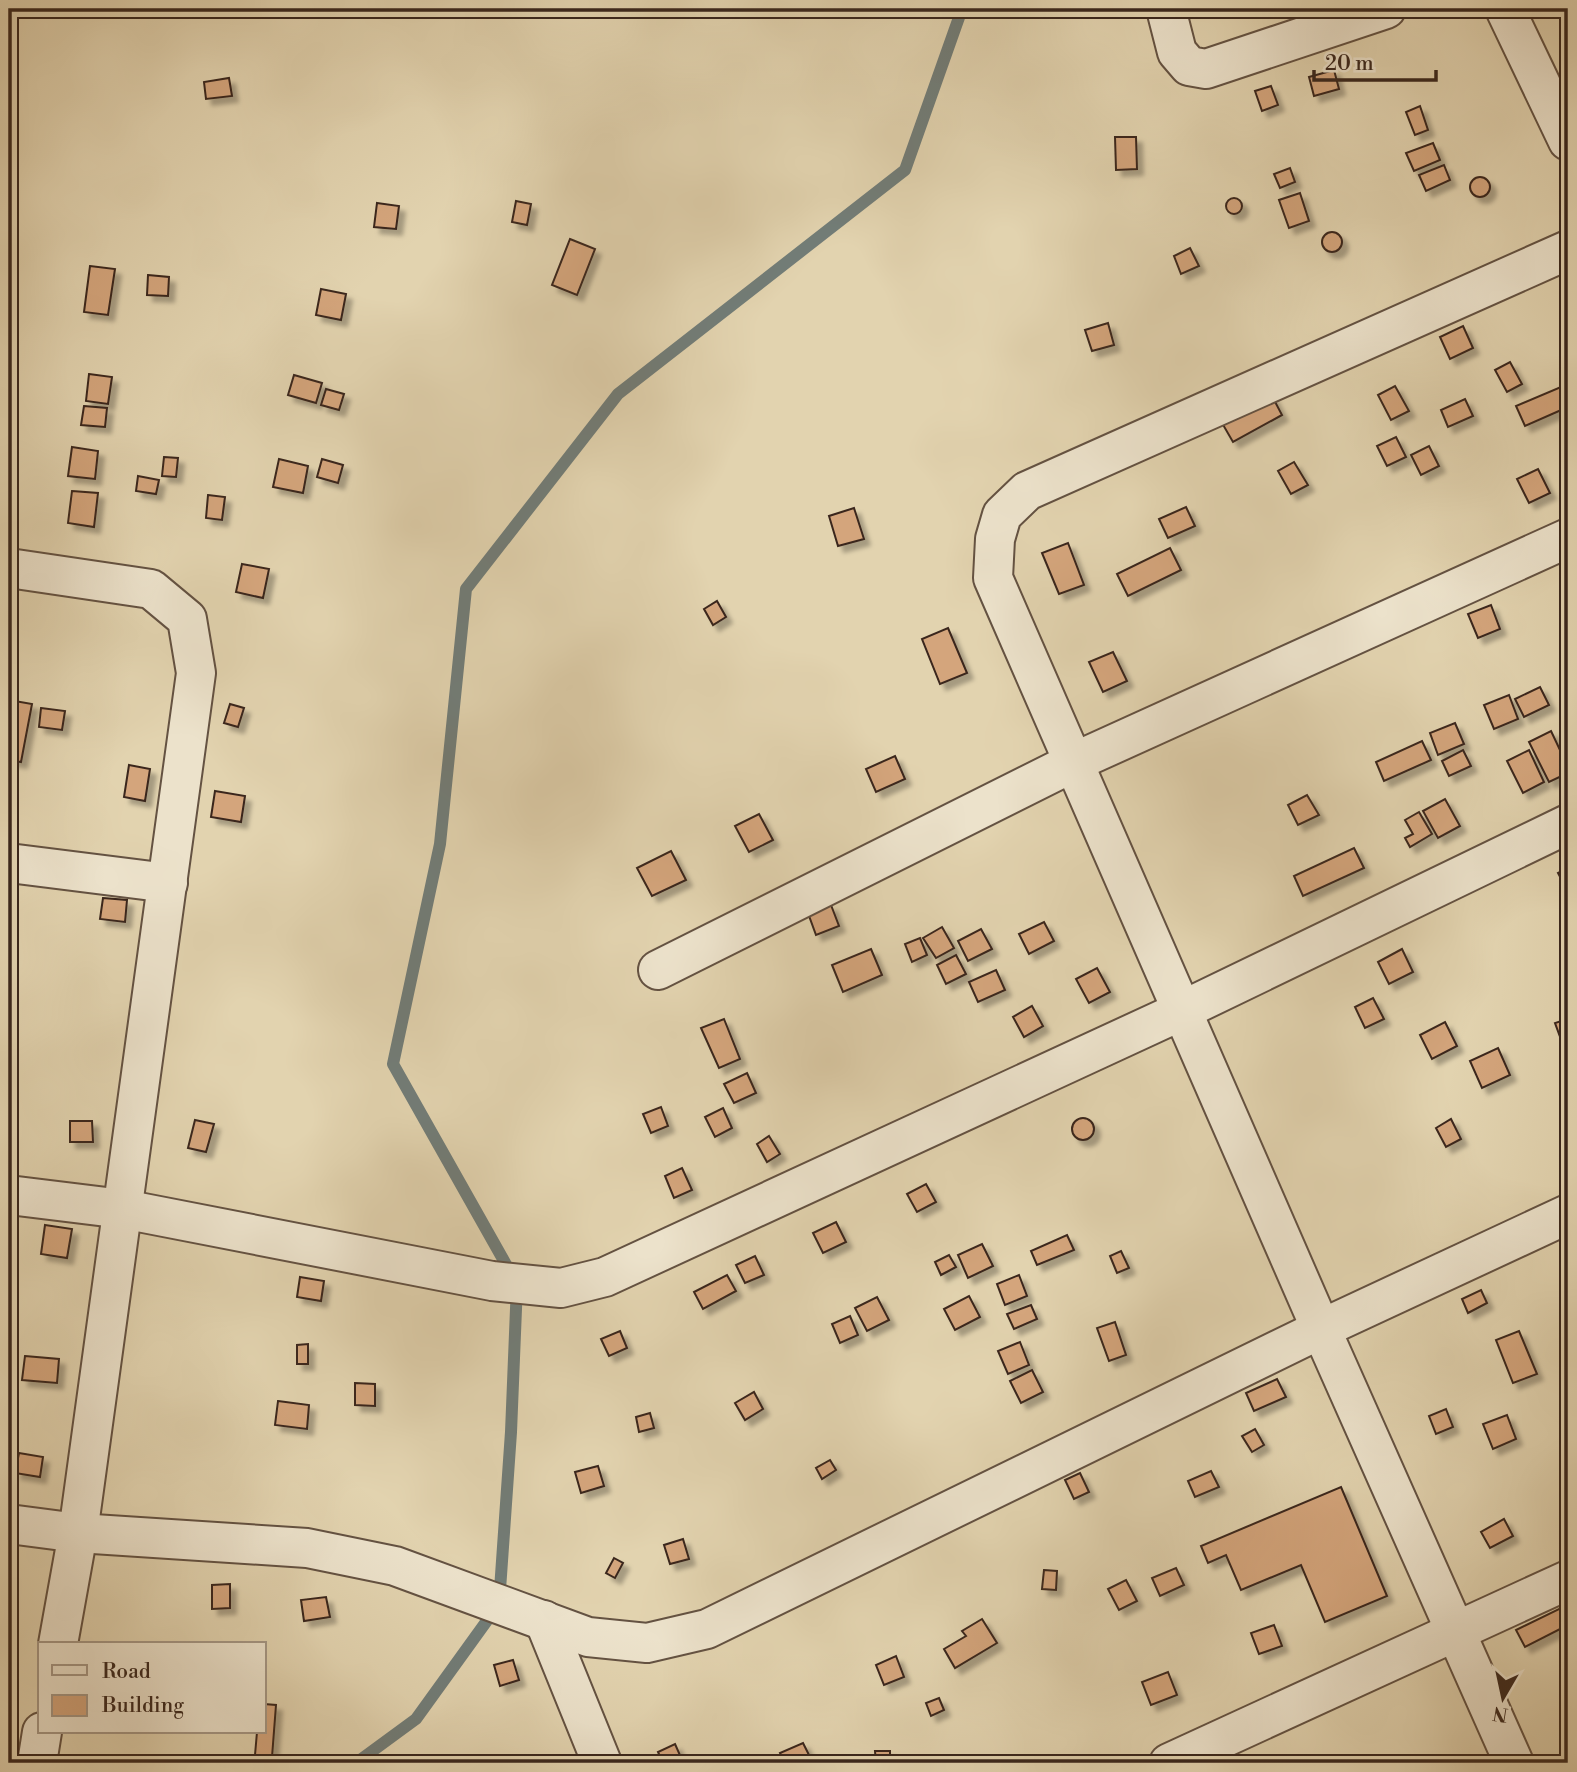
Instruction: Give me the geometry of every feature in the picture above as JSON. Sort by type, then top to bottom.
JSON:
[{"type":"street","points":[[1167,9],[1177,52],[1189,66],[1206,69],[1386,9]]},
{"type":"street","points":[[1505,9],[1568,141]]},
{"type":"street","points":[[1514,1763],[1072,763],[993,578],[995,539],[1002,515],[1027,491],[1568,250]]},
{"type":"street","points":[[658,970],[1072,763],[1568,538]]},
{"type":"street","points":[[9,568],[151,589],[187,619],[196,673],[78,1533],[58,1642]]},
{"type":"street","points":[[9,1195],[123,1209],[492,1281],[561,1288],[605,1277],[1181,1010],[1568,824]]},
{"type":"street","points":[[9,863],[167,883]]},
{"type":"street","points":[[9,1524],[78,1533],[307,1548],[395,1566],[588,1637],[647,1643],[707,1629],[1321,1329],[1568,1214]]},
{"type":"street","points":[[1169,1763],[1568,1580]]},
{"type":"street","points":[[544,1620],[601,1763]]},
{"type":"street","points":[[37,1763],[42,1734]]},
{"type":"building","points":[[1334,70],[1339,89],[1314,96],[1309,77]]},
{"type":"building","points":[[229,78],[232,96],[206,99],[204,82]]},
{"type":"building","points":[[1271,86],[1278,105],[1262,111],[1255,91]]},
{"type":"building","points":[[1420,106],[1428,130],[1415,135],[1406,112]]},
{"type":"building","points":[[1115,137],[1136,137],[1137,169],[1116,170]]},
{"type":"building","points":[[1433,143],[1440,160],[1414,171],[1406,153]]},
{"type":"building","points":[[1444,165],[1450,180],[1426,191],[1419,175]]},
{"type":"building","points":[[1290,168],[1295,182],[1280,188],[1274,174]]},
{"type":"building","points":[[1480,177],[1487,180],[1490,187],[1487,194],[1480,197],[1473,194],[1470,187],[1473,180]]},
{"type":"building","points":[[1300,193],[1309,221],[1289,228],[1279,200]]},
{"type":"building","points":[[1234,198],[1240,200],[1240,212],[1234,214],[1228,212],[1226,206],[1228,200]]},
{"type":"building","points":[[516,201],[531,204],[527,225],[512,222]]},
{"type":"building","points":[[377,203],[399,206],[396,229],[374,227]]},
{"type":"building","points":[[1332,232],[1339,235],[1342,242],[1339,249],[1332,252],[1325,249],[1322,242],[1325,235]]},
{"type":"building","points":[[570,239],[595,249],[577,295],[552,285]]},
{"type":"building","points":[[1190,248],[1199,266],[1181,274],[1174,256]]},
{"type":"building","points":[[90,266],[115,269],[108,315],[84,312]]},
{"type":"building","points":[[148,275],[169,277],[168,296],[147,295]]},
{"type":"building","points":[[321,289],[346,294],[341,320],[316,315]]},
{"type":"building","points":[[1108,323],[1114,345],[1092,351],[1085,330]]},
{"type":"building","points":[[1463,326],[1473,348],[1450,359],[1440,337]]},
{"type":"building","points":[[1510,362],[1522,384],[1507,392],[1495,370]]},
{"type":"building","points":[[89,374],[112,377],[108,404],[86,401]]},
{"type":"building","points":[[294,375],[322,383],[316,403],[288,395]]},
{"type":"building","points":[[1568,384],[1568,407],[1525,426],[1516,406]]},
{"type":"building","points":[[1395,386],[1409,411],[1391,420],[1378,395]]},
{"type":"building","points":[[326,389],[344,394],[339,410],[321,405]]},
{"type":"building","points":[[1272,396],[1282,415],[1233,442],[1222,423]]},
{"type":"building","points":[[1465,399],[1473,416],[1448,427],[1441,410]]},
{"type":"building","points":[[84,406],[107,408],[105,427],[81,425]]},
{"type":"building","points":[[1396,437],[1406,457],[1387,466],[1377,446]]},
{"type":"building","points":[[1429,446],[1439,466],[1421,475],[1411,455]]},
{"type":"building","points":[[72,447],[98,451],[95,479],[68,476]]},
{"type":"building","points":[[164,457],[178,458],[176,477],[162,476]]},
{"type":"building","points":[[279,459],[308,466],[303,493],[273,487]]},
{"type":"building","points":[[322,459],[343,465],[338,483],[317,477]]},
{"type":"building","points":[[1294,462],[1308,485],[1291,494],[1278,471]]},
{"type":"building","points":[[1538,469],[1550,493],[1529,503],[1517,479]]},
{"type":"building","points":[[138,476],[159,480],[156,494],[136,491]]},
{"type":"building","points":[[72,491],[98,493],[94,527],[68,523]]},
{"type":"building","points":[[208,495],[225,497],[222,520],[206,518]]},
{"type":"building","points":[[1186,507],[1195,526],[1168,538],[1159,519]]},
{"type":"building","points":[[854,508],[864,539],[838,546],[829,516]]},
{"type":"building","points":[[1068,543],[1084,585],[1059,594],[1042,553]]},
{"type":"building","points":[[1170,548],[1181,570],[1128,596],[1117,574]]},
{"type":"building","points":[[242,564],[269,569],[263,598],[236,592]]},
{"type":"building","points":[[717,601],[726,617],[713,625],[704,609]]},
{"type":"building","points":[[1491,605],[1500,629],[1478,638],[1468,614]]},
{"type":"building","points":[[948,628],[967,673],[940,684],[922,639]]},
{"type":"building","points":[[1113,652],[1127,681],[1103,692],[1089,662]]},
{"type":"building","points":[[1540,687],[1549,705],[1524,717],[1515,699]]},
{"type":"building","points":[[1509,695],[1518,719],[1494,729],[1484,705]]},
{"type":"building","points":[[9,700],[32,704],[21,762],[9,760]]},
{"type":"building","points":[[230,704],[244,708],[238,727],[224,723]]},
{"type":"building","points":[[41,708],[65,711],[62,730],[39,727]]},
{"type":"building","points":[[1455,723],[1464,744],[1438,755],[1430,733]]},
{"type":"building","points":[[1551,731],[1568,767],[1568,773],[1549,782],[1529,742]]},
{"type":"building","points":[[1422,741],[1431,760],[1384,781],[1376,762]]},
{"type":"building","points":[[1463,750],[1471,766],[1449,776],[1442,761]]},
{"type":"building","points":[[1529,750],[1544,782],[1523,793],[1507,761]]},
{"type":"building","points":[[895,756],[905,779],[876,792],[866,769]]},
{"type":"building","points":[[129,765],[150,769],[145,801],[124,797]]},
{"type":"building","points":[[215,791],[245,796],[241,822],[211,817]]},
{"type":"building","points":[[1307,795],[1319,815],[1298,825],[1288,805]]},
{"type":"building","points":[[1445,799],[1460,826],[1438,838],[1423,811]]},
{"type":"building","points":[[1419,812],[1432,834],[1410,847],[1405,838],[1413,834],[1405,820]]},
{"type":"building","points":[[759,814],[773,840],[749,852],[735,826]]},
{"type":"building","points":[[1354,848],[1364,868],[1303,896],[1294,876]]},
{"type":"building","points":[[671,851],[686,880],[652,896],[637,868]]},
{"type":"building","points":[[1568,868],[1568,892],[1558,873]]},
{"type":"building","points":[[103,898],[127,900],[125,922],[100,919]]},
{"type":"building","points":[[831,905],[839,926],[816,935],[808,913]]},
{"type":"building","points":[[1044,922],[1054,941],[1029,954],[1019,934]]},
{"type":"building","points":[[942,927],[954,948],[936,958],[923,938]]},
{"type":"building","points":[[981,929],[992,949],[968,961],[958,941]]},
{"type":"building","points":[[920,938],[927,955],[912,962],[905,944]]},
{"type":"building","points":[[871,949],[882,975],[843,992],[832,965]]},
{"type":"building","points":[[1402,949],[1413,972],[1389,984],[1378,962]]},
{"type":"building","points":[[956,955],[966,974],[946,984],[937,965]]},
{"type":"building","points":[[1097,968],[1110,992],[1089,1003],[1076,979]]},
{"type":"building","points":[[996,970],[1005,990],[978,1002],[969,982]]},
{"type":"building","points":[[1373,998],[1384,1019],[1365,1028],[1355,1007]]},
{"type":"building","points":[[1032,1006],[1043,1026],[1024,1037],[1013,1017]]},
{"type":"building","points":[[724,1019],[740,1059],[719,1068],[701,1028]]},
{"type":"building","points":[[1567,1019],[1568,1039],[1562,1042],[1555,1023]]},
{"type":"building","points":[[1445,1022],[1457,1046],[1432,1059],[1420,1035]]},
{"type":"building","points":[[1498,1048],[1510,1075],[1482,1088],[1470,1061]]},
{"type":"building","points":[[747,1073],[756,1093],[734,1103],[724,1084]]},
{"type":"building","points":[[661,1107],[668,1126],[651,1133],[643,1114]]},
{"type":"building","points":[[723,1108],[732,1128],[715,1137],[705,1117]]},
{"type":"building","points":[[1083,1118],[1091,1121],[1094,1129],[1091,1137],[1083,1140],[1075,1137],[1072,1129],[1075,1121]]},
{"type":"building","points":[[1451,1119],[1461,1139],[1446,1147],[1436,1128]]},
{"type":"building","points":[[195,1120],[214,1124],[206,1152],[188,1148]]},
{"type":"building","points":[[70,1121],[92,1121],[93,1142],[70,1142]]},
{"type":"building","points":[[769,1136],[780,1154],[767,1162],[757,1144]]},
{"type":"building","points":[[682,1168],[692,1190],[674,1198],[665,1176]]},
{"type":"building","points":[[926,1184],[936,1202],[917,1212],[907,1194]]},
{"type":"building","points":[[836,1222],[846,1242],[823,1253],[813,1233]]},
{"type":"building","points":[[45,1225],[72,1229],[67,1258],[41,1254]]},
{"type":"building","points":[[1067,1235],[1074,1250],[1037,1265],[1031,1251]]},
{"type":"building","points":[[982,1244],[993,1266],[968,1278],[958,1255]]},
{"type":"building","points":[[1121,1251],[1129,1268],[1117,1273],[1110,1256]]},
{"type":"building","points":[[949,1255],[956,1267],[941,1275],[935,1262]]},
{"type":"building","points":[[755,1256],[764,1275],[745,1283],[736,1265]]},
{"type":"building","points":[[727,1275],[736,1291],[703,1309],[694,1292]]},
{"type":"building","points":[[1019,1275],[1027,1296],[1005,1305],[997,1284]]},
{"type":"building","points":[[300,1277],[324,1281],[321,1301],[297,1297]]},
{"type":"building","points":[[1481,1290],[1487,1303],[1468,1313],[1462,1299]]},
{"type":"building","points":[[969,1296],[980,1317],[955,1330],[944,1309]]},
{"type":"building","points":[[877,1297],[889,1320],[867,1331],[855,1308]]},
{"type":"building","points":[[1031,1305],[1037,1319],[1014,1329],[1007,1314]]},
{"type":"building","points":[[850,1316],[858,1335],[840,1343],[832,1324]]},
{"type":"building","points":[[1115,1322],[1126,1355],[1109,1361],[1097,1328]]},
{"type":"building","points":[[620,1331],[627,1348],[609,1356],[601,1339]]},
{"type":"building","points":[[1519,1331],[1537,1374],[1513,1383],[1496,1340]]},
{"type":"building","points":[[1020,1342],[1029,1365],[1008,1374],[998,1351]]},
{"type":"building","points":[[308,1344],[308,1364],[297,1364],[297,1345]]},
{"type":"building","points":[[25,1356],[59,1359],[57,1383],[22,1380]]},
{"type":"building","points":[[1032,1370],[1043,1392],[1021,1403],[1010,1381]]},
{"type":"building","points":[[1277,1379],[1286,1397],[1254,1411],[1246,1393]]},
{"type":"building","points":[[355,1383],[375,1384],[375,1406],[355,1405]]},
{"type":"building","points":[[754,1392],[763,1409],[745,1420],[735,1403]]},
{"type":"building","points":[[278,1401],[309,1405],[307,1429],[275,1425]]},
{"type":"building","points":[[1446,1409],[1453,1427],[1436,1434],[1429,1416]]},
{"type":"building","points":[[650,1413],[654,1428],[639,1432],[636,1417]]},
{"type":"building","points":[[1507,1415],[1516,1439],[1493,1449],[1483,1424]]},
{"type":"building","points":[[1255,1429],[1264,1445],[1252,1452],[1242,1436]]},
{"type":"building","points":[[19,1453],[43,1457],[40,1477],[15,1473]]},
{"type":"building","points":[[830,1460],[836,1470],[822,1479],[816,1468]]},
{"type":"building","points":[[598,1466],[604,1486],[581,1493],[575,1472]]},
{"type":"building","points":[[1211,1471],[1219,1487],[1195,1497],[1188,1481]]},
{"type":"building","points":[[1080,1473],[1089,1492],[1074,1499],[1065,1480]]},
{"type":"building","points":[[1341,1487],[1387,1596],[1325,1622],[1301,1565],[1241,1590],[1226,1555],[1208,1563],[1201,1546]]},
{"type":"building","points":[[1504,1519],[1513,1536],[1490,1548],[1481,1532]]},
{"type":"building","points":[[683,1539],[689,1559],[670,1564],[664,1545]]},
{"type":"building","points":[[614,1558],[623,1563],[615,1578],[606,1573]]},
{"type":"building","points":[[1176,1568],[1184,1585],[1160,1596],[1152,1578]]},
{"type":"building","points":[[1044,1570],[1057,1571],[1056,1590],[1042,1589]]},
{"type":"building","points":[[1126,1580],[1137,1601],[1119,1610],[1108,1589]]},
{"type":"building","points":[[230,1584],[230,1608],[212,1609],[212,1585]]},
{"type":"building","points":[[326,1597],[330,1617],[304,1621],[301,1600]]},
{"type":"building","points":[[1561,1608],[1568,1625],[1525,1647],[1516,1630]]},
{"type":"building","points":[[982,1619],[997,1643],[955,1668],[944,1649],[966,1636],[962,1631]]},
{"type":"building","points":[[1274,1625],[1282,1646],[1259,1654],[1251,1633]]},
{"type":"building","points":[[896,1656],[904,1677],[884,1685],[876,1665]]},
{"type":"building","points":[[513,1660],[519,1680],[500,1686],[494,1665]]},
{"type":"building","points":[[1168,1672],[1177,1695],[1151,1705],[1142,1682]]},
{"type":"building","points":[[939,1698],[944,1710],[931,1716],[926,1703]]},
{"type":"building","points":[[266,1704],[276,1705],[272,1757],[255,1755],[257,1734],[266,1734]]},
{"type":"building","points":[[803,1743],[813,1763],[785,1763],[780,1753]]},
{"type":"building","points":[[675,1744],[683,1762],[663,1763],[658,1752]]},
{"type":"building","points":[[875,1751],[890,1751],[890,1763],[876,1763]]},
{"type":"waterway","points":[[356,1763],[416,1719],[499,1604],[511,1432],[517,1284],[393,1064],[440,844],[466,589],[618,394],[905,170],[962,9]]}]
